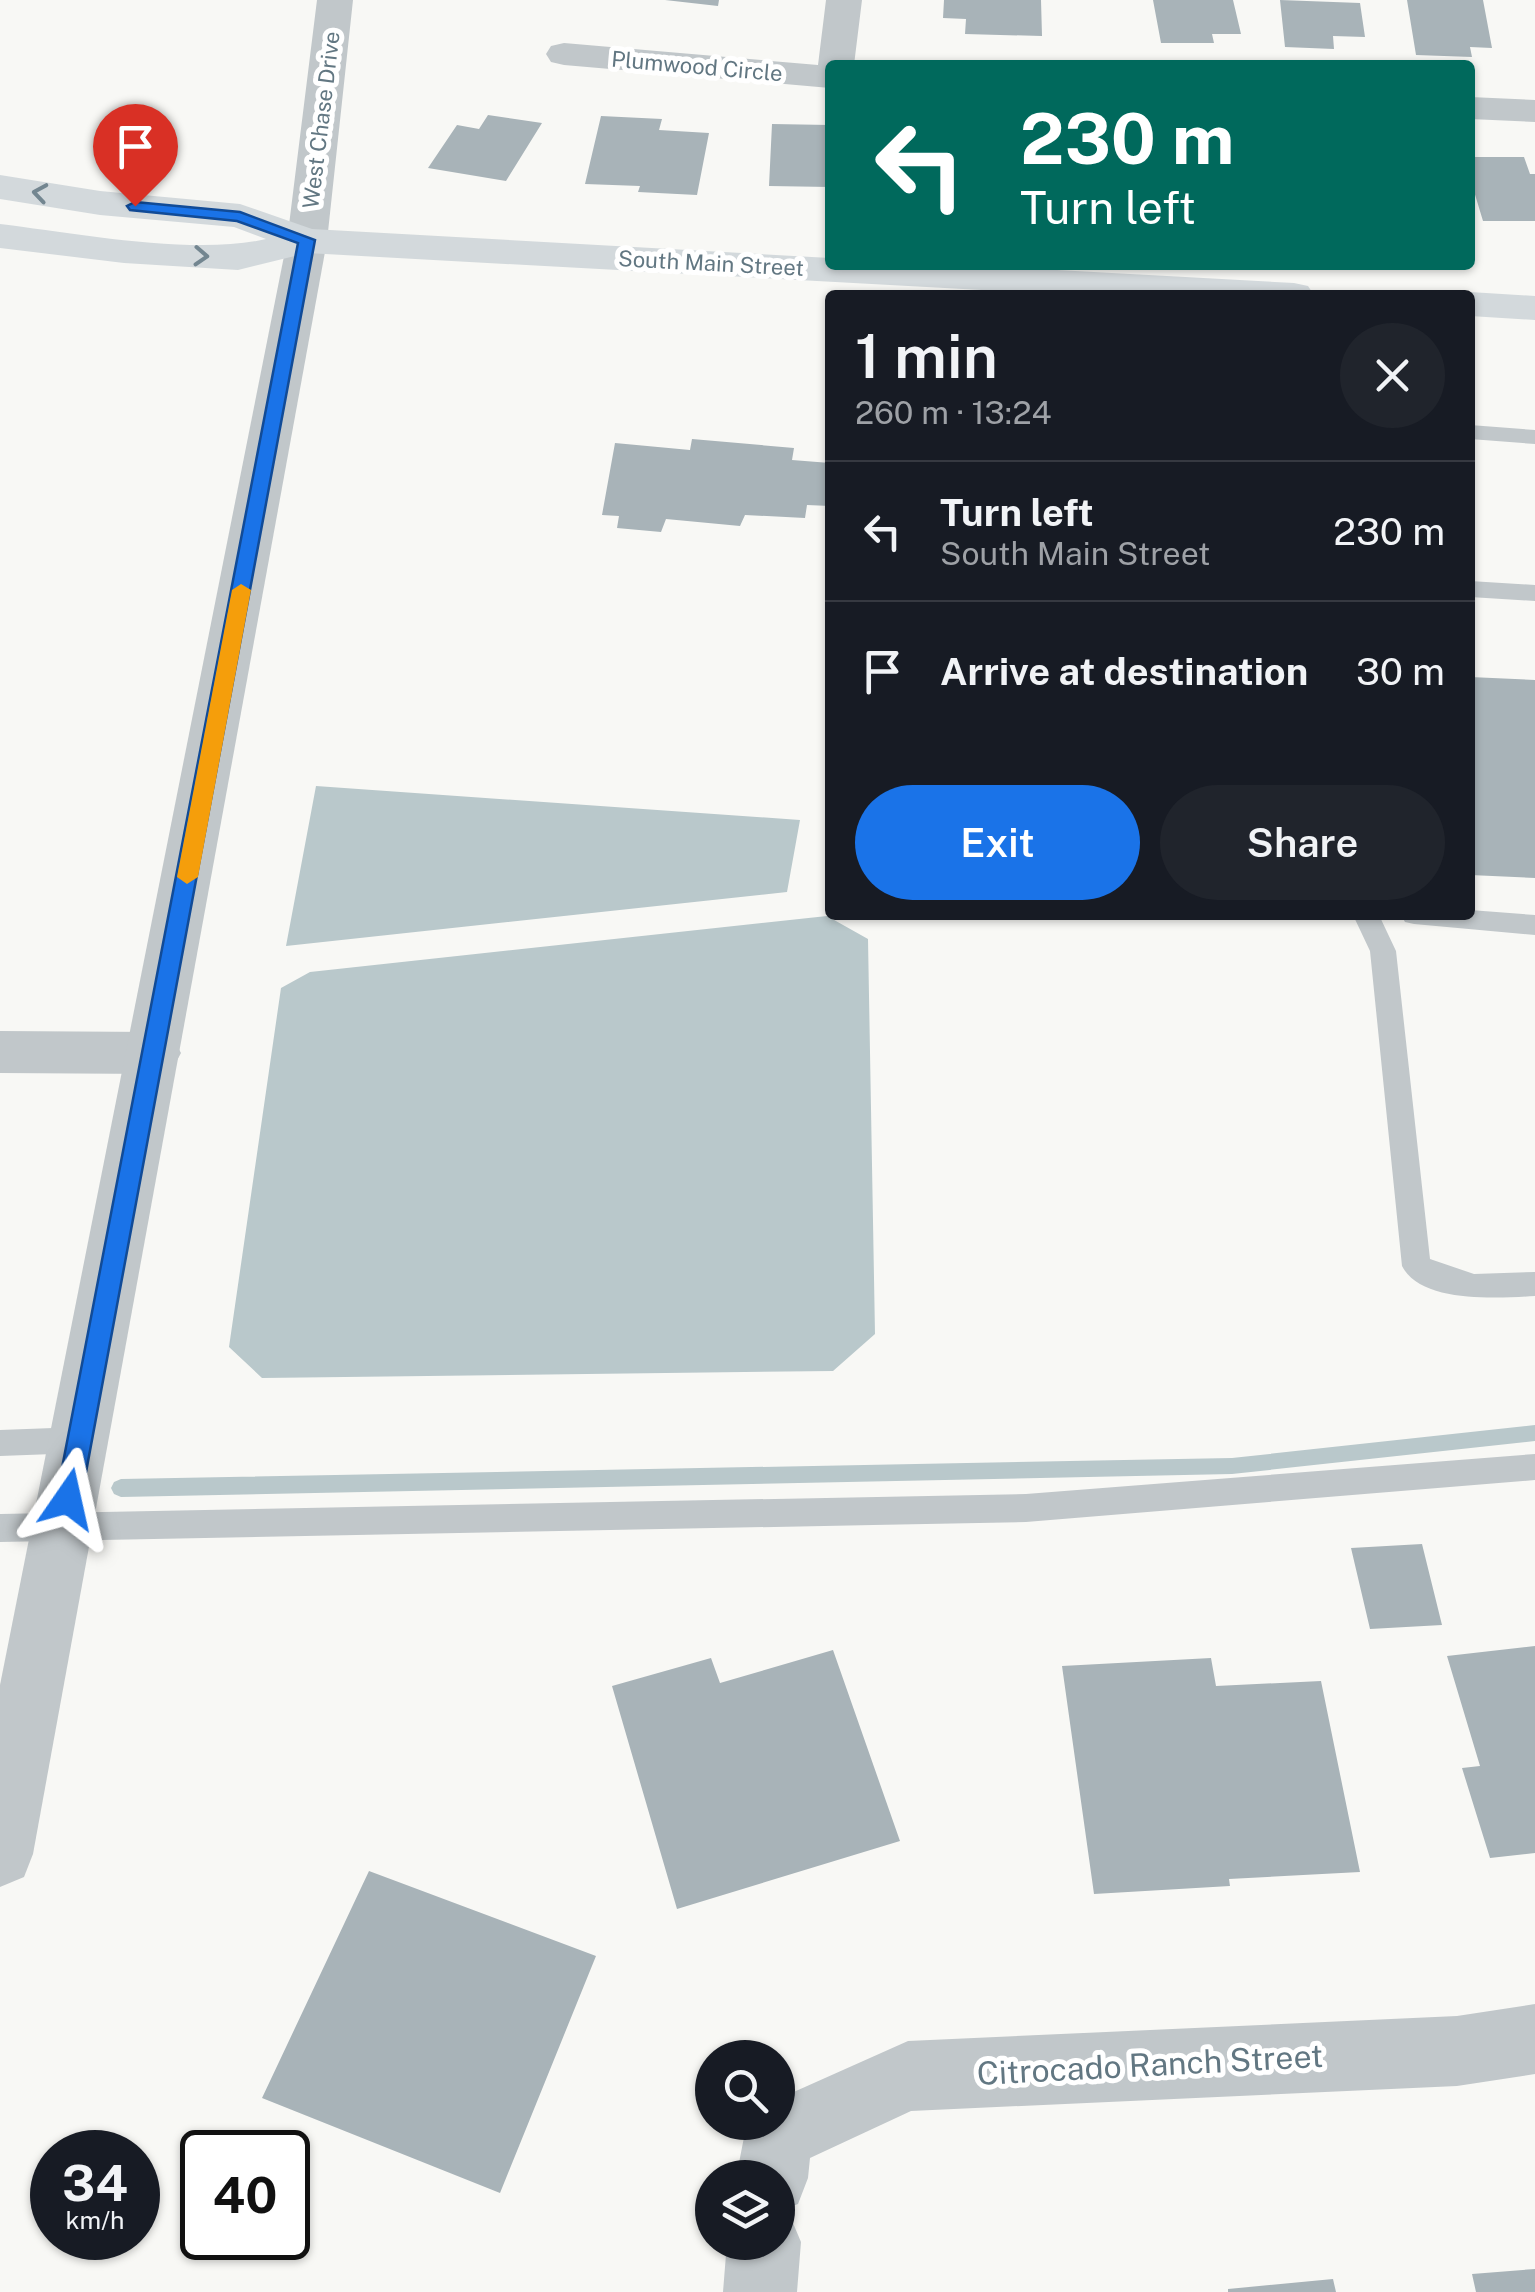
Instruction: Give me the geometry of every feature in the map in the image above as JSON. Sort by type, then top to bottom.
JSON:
[{"type":"main road","name":"South Main Street","points":[[0,187],[100,203],[240,216],[307,240],[825,269]]},
{"type":"main road","name":"South Main Street","points":[[0,236],[124,251],[238,258],[307,240]]},
{"type":"main road","name":"South Main Street","points":[[845,270],[1204,290]]},
{"type":"main road","points":[[1475,304],[1535,308]]},
{"type":"street","name":"West Chase Drive","points":[[0,1854],[307,240],[335,0]]},
{"type":"street","points":[[837,60],[844,0]]},
{"type":"street","name":"Plumwood Circle","points":[[564,54],[825,77]]},
{"type":"street","points":[[1475,108],[1535,112]]},
{"type":"street","points":[[0,1052],[154,1053]]},
{"type":"street","name":"Citrocado Ranch Street","points":[[774,2157],[908,2076],[1457,2051],[1535,2038]]},
{"type":"street","points":[[760,2292],[763,2260]]},
{"type":"lane","points":[[1475,432],[1535,437]]},
{"type":"lane","points":[[1475,589],[1535,593]]},
{"type":"lane","points":[[1368,920],[1383,951],[1416,1266],[1446,1283],[1472,1288],[1535,1284]]},
{"type":"lane","points":[[1474,920],[1535,925]]},
{"type":"lane","points":[[0,1442],[80,1440]]},
{"type":"lane","points":[[0,1528],[1026,1508],[1535,1467]]},
{"type":"shaded area","points":[[316,786],[800,820],[787,892],[286,946]]},
{"type":"shaded area","points":[[825,916],[825,920],[834,920],[868,939],[875,1334],[833,1371],[262,1378],[229,1347],[281,988],[310,972]]},
{"type":"building","points":[[665,0],[719,0],[718,6]]},
{"type":"building","points":[[944,0],[1041,0],[1042,36],[965,34],[966,19],[943,18]]},
{"type":"building","points":[[1153,0],[1233,0],[1241,34],[1212,34],[1214,43],[1161,43]]},
{"type":"building","points":[[1280,0],[1360,3],[1365,37],[1333,36],[1334,49],[1285,47]]},
{"type":"building","points":[[1407,0],[1483,0],[1492,48],[1470,47],[1472,57],[1416,55]]},
{"type":"building","points":[[488,115],[542,123],[506,181],[428,168],[457,125],[479,129]]},
{"type":"building","points":[[601,116],[662,119],[659,130],[709,133],[697,195],[638,192],[640,186],[585,184]]},
{"type":"building","points":[[772,124],[825,125],[825,187],[769,186]]},
{"type":"building","points":[[1475,157],[1524,157],[1530,174],[1535,174],[1535,221],[1483,221],[1475,195]]},
{"type":"building","points":[[692,439],[794,448],[792,460],[825,463],[825,506],[807,505],[805,518],[745,515],[740,526],[666,519],[661,532],[617,528],[619,516],[602,515],[615,443],[690,450]]},
{"type":"building","points":[[1475,677],[1535,680],[1535,878],[1475,875]]},
{"type":"building","points":[[1422,1544],[1442,1625],[1370,1629],[1351,1548]]},
{"type":"building","points":[[1535,1646],[1535,1853],[1490,1858],[1462,1768],[1480,1766],[1447,1656]]},
{"type":"building","points":[[833,1650],[900,1841],[677,1909],[612,1686],[711,1658],[720,1683]]},
{"type":"building","points":[[1211,1658],[1216,1686],[1321,1681],[1360,1872],[1229,1879],[1230,1886],[1094,1894],[1062,1666]]},
{"type":"building","points":[[369,1871],[596,1956],[500,2193],[262,2098]]},
{"type":"building","points":[[1535,2269],[1535,2292],[1476,2292],[1472,2274]]},
{"type":"building","points":[[1333,2279],[1336,2292],[1228,2292],[1228,2289]]},
{"type":"waterway","points":[[121,1488],[1232,1466],[1535,1433]]},
{"type":"slow traffic","points":[[187,877],[241,590]]},
{"type":"route","points":[[68,1499],[307,240],[240,216],[135,206]]}]
